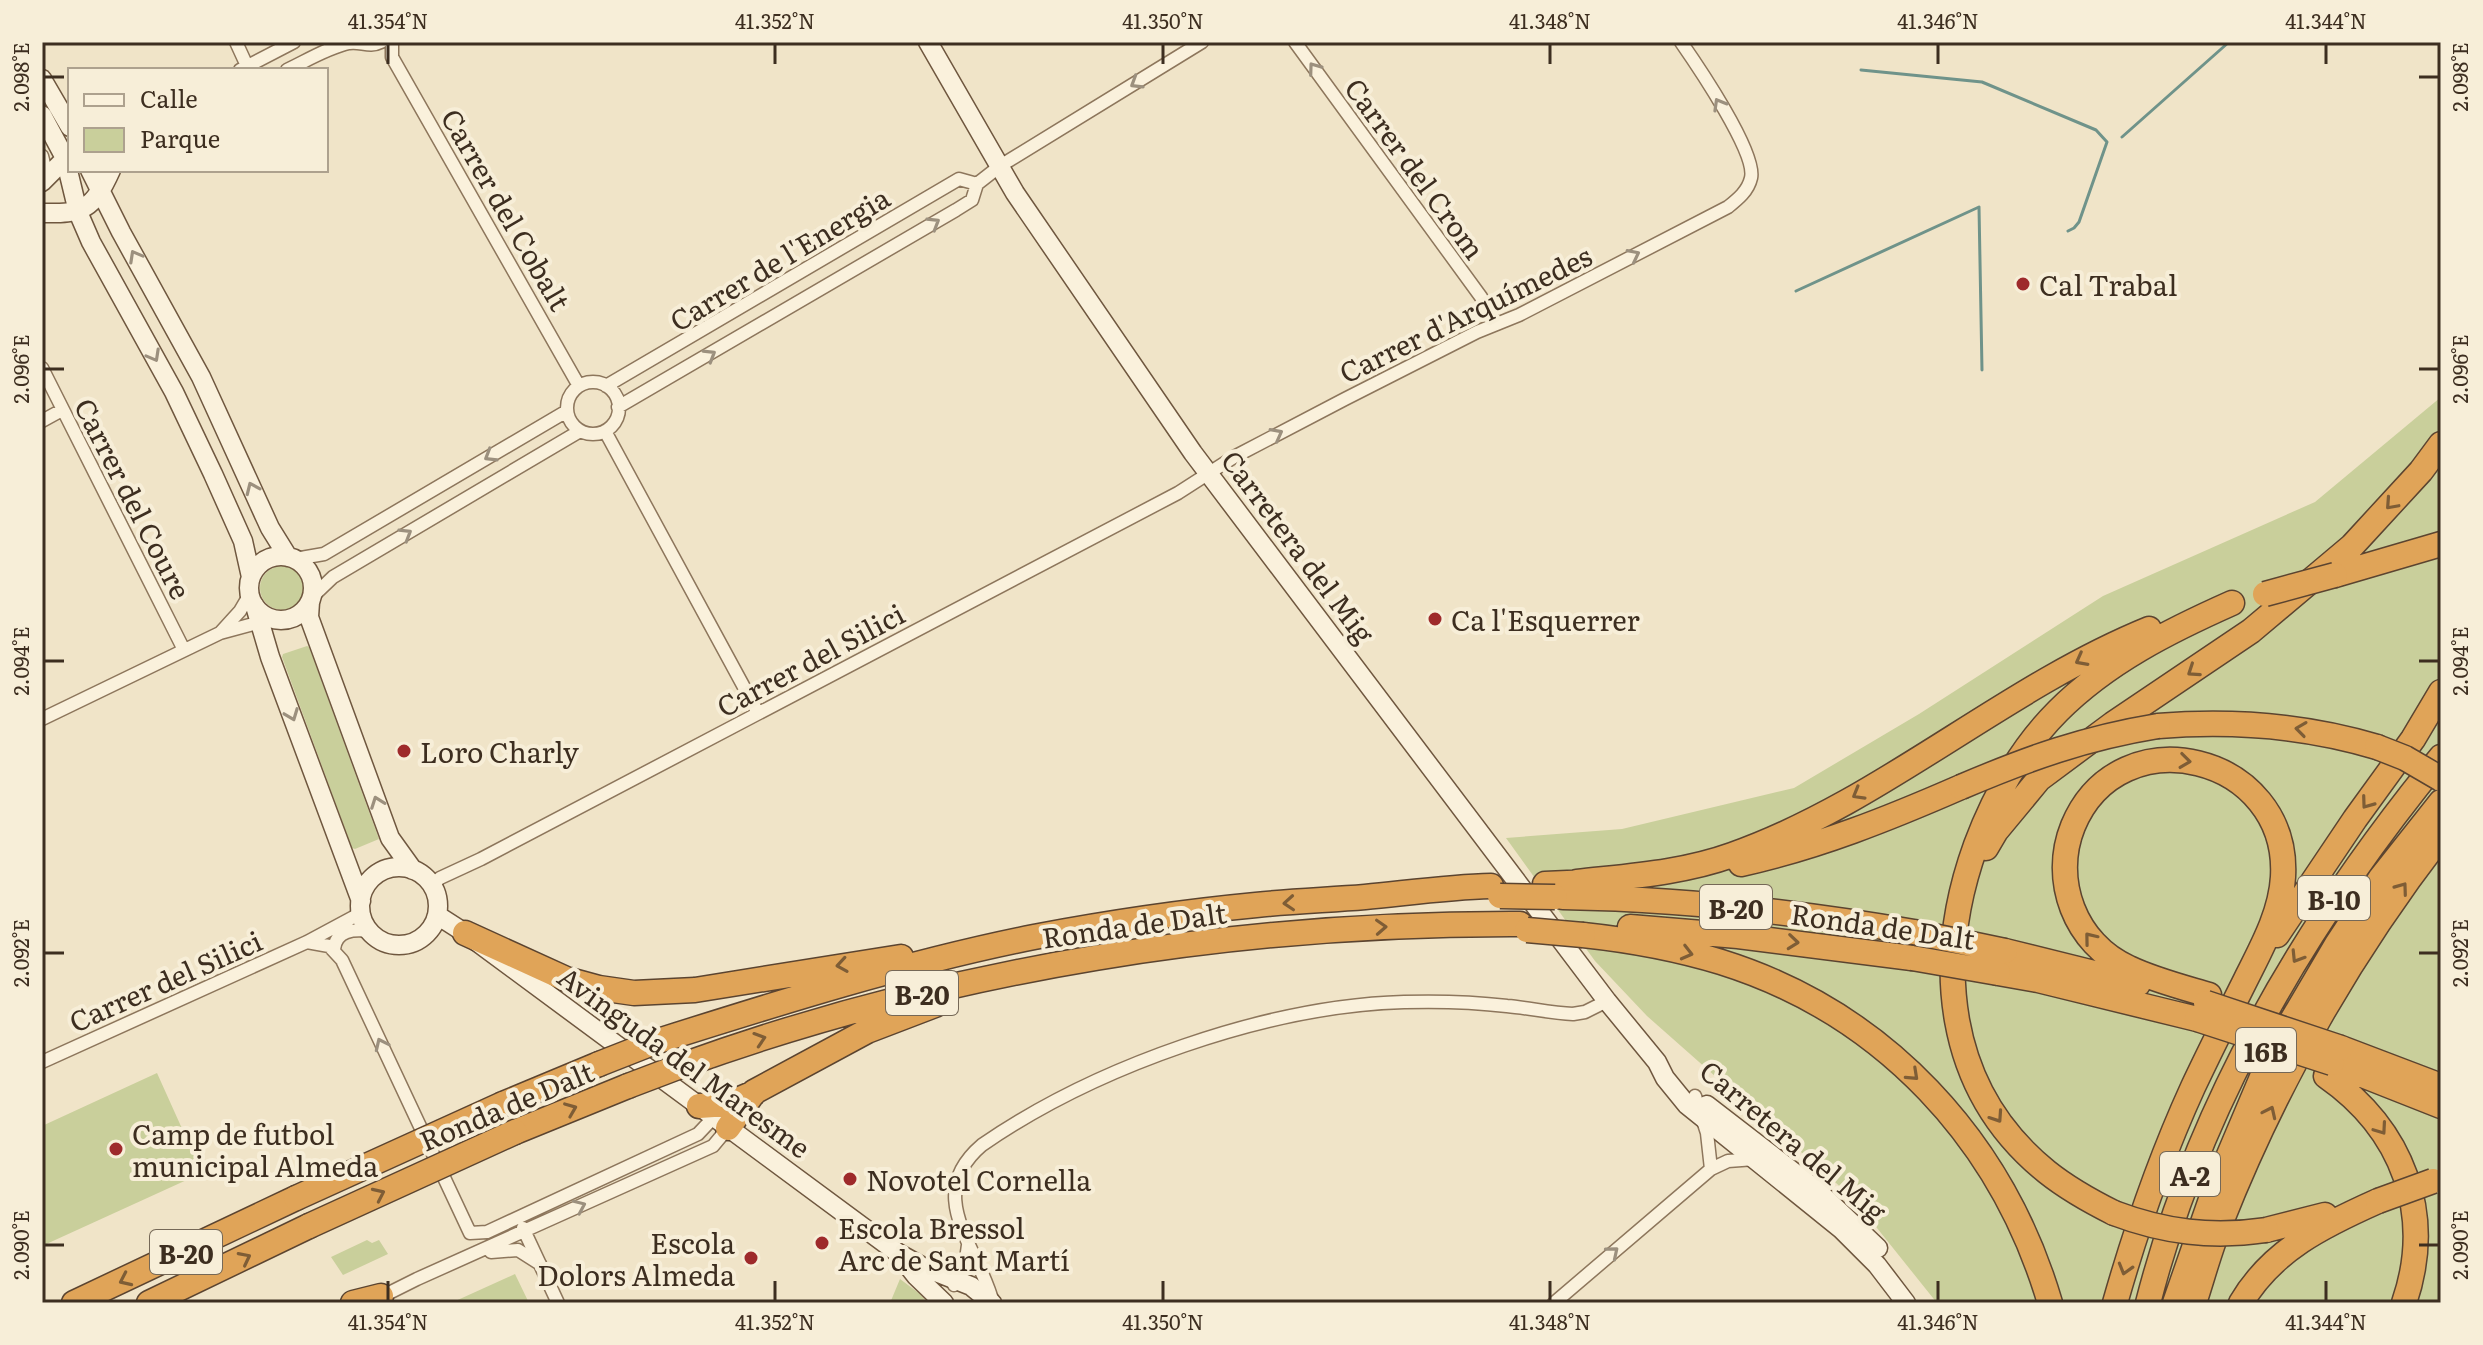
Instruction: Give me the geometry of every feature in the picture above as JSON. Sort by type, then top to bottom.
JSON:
[{"type":"highway","points":[[1958,908],[1975,867],[1996,831],[2039,779],[2262,622],[2352,546],[2421,471],[2441,444]]},
{"type":"highway","points":[[1550,890],[1577,882],[1679,870],[1732,855],[1769,840],[1849,799],[2090,655],[2163,623],[2441,544]]},
{"type":"highway","points":[[2232,603],[2133,652],[2093,680],[2057,712],[2026,750],[2001,789],[1968,867],[1952,950],[1955,1016],[1964,1049],[1989,1105],[2027,1153],[2065,1185],[2114,1213],[2153,1227],[2197,1234],[2242,1234],[2319,1217],[2437,1180]]},
{"type":"highway","points":[[2202,1017],[2281,928],[2413,739],[2441,692]]},
{"type":"highway","points":[[1577,882],[1680,876],[1779,856],[1903,813],[2046,752],[2158,726],[2268,724],[2341,736],[2405,758],[2441,779]]},
{"type":"highway","name":"B-10","points":[[2245,1051],[2279,986],[2349,876],[2441,757]]},
{"type":"highway","points":[[2115,1303],[2135,1233],[2178,1121],[2202,1017],[2266,938],[2283,876],[2277,833],[2266,811],[2242,783],[2224,771],[2190,760],[2148,762],[2108,780],[2090,797],[2077,816],[2065,857],[2064,880],[2068,899],[2086,935],[2110,958],[2151,977],[2202,1017]]},
{"type":"highway","name":"B-10","points":[[2271,1056],[2380,879],[2441,802]]},
{"type":"highway","points":[[2194,1303],[2220,1222],[2283,1085],[2319,1016],[2391,903],[2441,836]]},
{"type":"highway","name":"B-20","points":[[1550,890],[1749,908],[1914,932],[2001,962],[2088,971],[2202,1017],[2441,1086]]},
{"type":"highway","name":"Ronda de Dalt","points":[[74,1303],[503,1104],[655,1042],[766,1006],[1030,938],[1113,923],[1213,910],[1367,897],[1550,890]]},
{"type":"highway","name":"Ronda de Dalt","points":[[149,1303],[515,1132],[686,1064],[894,1000],[1038,968],[1164,947],[1321,931],[1434,924],[1738,936],[1912,958],[2001,962]]},
{"type":"highway","points":[[1579,930],[1670,948],[1760,976],[1821,1006],[1885,1050],[1941,1103],[1982,1154],[2021,1224],[2050,1303]]},
{"type":"highway","points":[[465,933],[566,979],[614,991],[646,993],[695,990],[1030,938]]},
{"type":"highway","points":[[714,1117],[867,1031],[921,1009],[1164,947]]},
{"type":"highway","name":"A-2","points":[[2148,1303],[2191,1172],[2245,1051]]},
{"type":"highway","name":"A-2","points":[[2175,1303],[2215,1188],[2271,1056]]},
{"type":"highway","name":"B-20","points":[[2339,1056],[2441,1106]]},
{"type":"highway","name":"16B","points":[[2339,1056],[2357,1100],[2375,1119],[2397,1155],[2412,1198],[2416,1241],[2411,1282],[2404,1303]]},
{"type":"highway","points":[[714,1117],[721,1106],[754,1092]]},
{"type":"highway","points":[[2213,1303],[2214,1277],[2238,1183]]},
{"type":"highway","points":[[2241,1303],[2267,1268],[2290,1247],[2378,1198]]},
{"type":"highway","points":[[353,1303],[377,1300]]},
{"type":"main road","name":"Carretera del Mig","points":[[928,42],[1022,203],[1209,473],[1607,1001],[1657,1062],[1677,1094],[1850,1237],[1877,1265],[1906,1303]]},
{"type":"main road","points":[[42,79],[68,124]]},
{"type":"main road","points":[[42,115],[68,156],[44,180],[43,193],[48,213],[78,212],[92,201],[110,172]]},
{"type":"main road","points":[[71,172],[78,212],[91,242],[174,392],[243,541],[265,642],[369,931],[390,944],[408,944],[424,936],[432,927],[438,903],[432,885],[424,876],[399,867],[380,873],[369,882],[361,907]]},
{"type":"main road","points":[[91,172],[201,377],[270,528],[292,558],[311,575],[309,617],[390,838],[413,870]]},
{"type":"main road","points":[[257,604],[257,567],[277,556],[292,558]]},
{"type":"main road","points":[[257,604],[285,620],[305,610],[311,600]]},
{"type":"main road","name":"Avinguda del Maresme","points":[[437,915],[898,1253]]},
{"type":"main road","name":"Carretera del Mig","points":[[1657,1062],[1669,1068],[1695,1096],[1840,1209],[1883,1253],[1920,1303]]},
{"type":"main road","points":[[898,1253],[916,1276],[945,1303],[948,1290],[958,1283]]},
{"type":"main road","points":[[898,1253],[979,1290],[993,1303]]},
{"type":"street","points":[[236,42],[243,68],[294,42]]},
{"type":"street","points":[[291,68],[331,48],[355,42],[377,44],[392,57]]},
{"type":"street","name":"Carrer del Cobalt","points":[[392,42],[392,57],[579,386]]},
{"type":"street","name":"Carrer de l'Energia","points":[[618,407],[972,200],[977,184],[1000,166],[1202,42]]},
{"type":"street","name":"Carrer del Crom","points":[[1295,42],[1481,297],[1495,324]]},
{"type":"street","name":"Carrer d'Arquímedes","points":[[1209,473],[1331,406],[1519,315],[1728,207],[1741,196],[1751,177],[1749,157],[1681,42]]},
{"type":"street","points":[[42,156],[44,180]]},
{"type":"street","name":"Carrer de l'Energia","points":[[606,386],[959,179],[977,184]]},
{"type":"street","name":"Carrer del Coure","points":[[42,368],[184,650]]},
{"type":"street","points":[[595,383],[606,386],[615,396],[618,407],[613,424],[605,431],[590,434],[580,431],[571,422],[567,411],[570,397],[579,386],[595,383]]},
{"type":"street","points":[[42,421],[62,410]]},
{"type":"street","points":[[292,558],[324,554],[567,411]]},
{"type":"street","points":[[311,600],[330,579],[580,431]]},
{"type":"street","points":[[605,431],[758,713]]},
{"type":"street","name":"Carrer del Silici","points":[[432,885],[440,878],[1178,493],[1209,473]]},
{"type":"street","points":[[220,633],[240,611],[257,604]]},
{"type":"street","points":[[42,719],[220,633],[257,604]]},
{"type":"street","points":[[220,633],[248,634],[265,642]]},
{"type":"street","name":"Carrer del Silici","points":[[42,1062],[307,942],[361,907]]},
{"type":"street","points":[[369,931],[357,929],[339,936],[334,949],[342,960],[470,1233],[472,1242],[469,1249],[453,1263]]},
{"type":"street","name":"Carrer del Silici","points":[[307,942],[325,944],[334,949]]},
{"type":"street","points":[[993,1303],[979,1261],[968,1245],[959,1222],[955,1194],[959,1171],[973,1153],[1006,1129],[1064,1095],[1156,1057],[1215,1037],[1334,1010],[1376,1004],[1472,1003],[1573,1014],[1585,1012],[1607,1001]]},
{"type":"street","points":[[1695,1096],[1703,1117],[1711,1169]]},
{"type":"street","points":[[470,1233],[487,1232],[698,1134],[714,1117]]},
{"type":"street","points":[[377,1300],[713,1146],[714,1117]]},
{"type":"street","points":[[1554,1303],[1711,1169],[1728,1161],[1756,1159]]},
{"type":"street","points":[[519,1217],[558,1303]]},
{"type":"street","points":[[958,1283],[968,1245]]},
{"type":"street","points":[[472,1255],[514,1249],[540,1264]]},
{"type":"green space","points":[[2441,397],[2441,1303],[1937,1303],[1853,1198],[1647,1016],[1595,961],[1506,838],[1622,829],[1794,788],[1919,714],[2103,596],[2315,502]]},
{"type":"green space","points":[[282,566],[297,573],[304,588],[297,603],[282,610],[267,603],[260,588],[267,573]]},
{"type":"green space","points":[[307,646],[379,839],[355,849],[352,848],[282,657]]},
{"type":"green space","name":"Camp de futbol municipal Almeda","points":[[157,1073],[202,1173],[42,1246],[42,1126]]},
{"type":"green space","points":[[367,1240],[372,1243],[379,1240],[388,1254],[343,1275],[331,1257]]},
{"type":"green space","points":[[515,1274],[529,1303],[451,1303]]},
{"type":"green space","points":[[900,1279],[920,1294],[928,1303],[890,1303]]},
{"type":"waterway","points":[[2122,137],[2229,42]]},
{"type":"waterway","points":[[1861,70],[1982,82],[2096,130],[2107,142],[2079,222],[2068,231]]},
{"type":"waterway","points":[[1796,291],[1979,207],[1982,370]]},
{"type":"place","name":"Cal Trabal","points":[[2023,284]]},
{"type":"place","name":"Ca l'Esquerrer","points":[[1435,619]]},
{"type":"place","name":"Loro Charly","points":[[404,751]]},
{"type":"place","name":"Camp de futbol municipal Almeda","points":[[116,1149]]},
{"type":"place","name":"Novotel Cornella","points":[[850,1179]]},
{"type":"place","name":"Escola Bressol Arc de Sant Martí","points":[[822,1243]]},
{"type":"place","name":"Escola Dolors Almeda","points":[[751,1258]]}]
